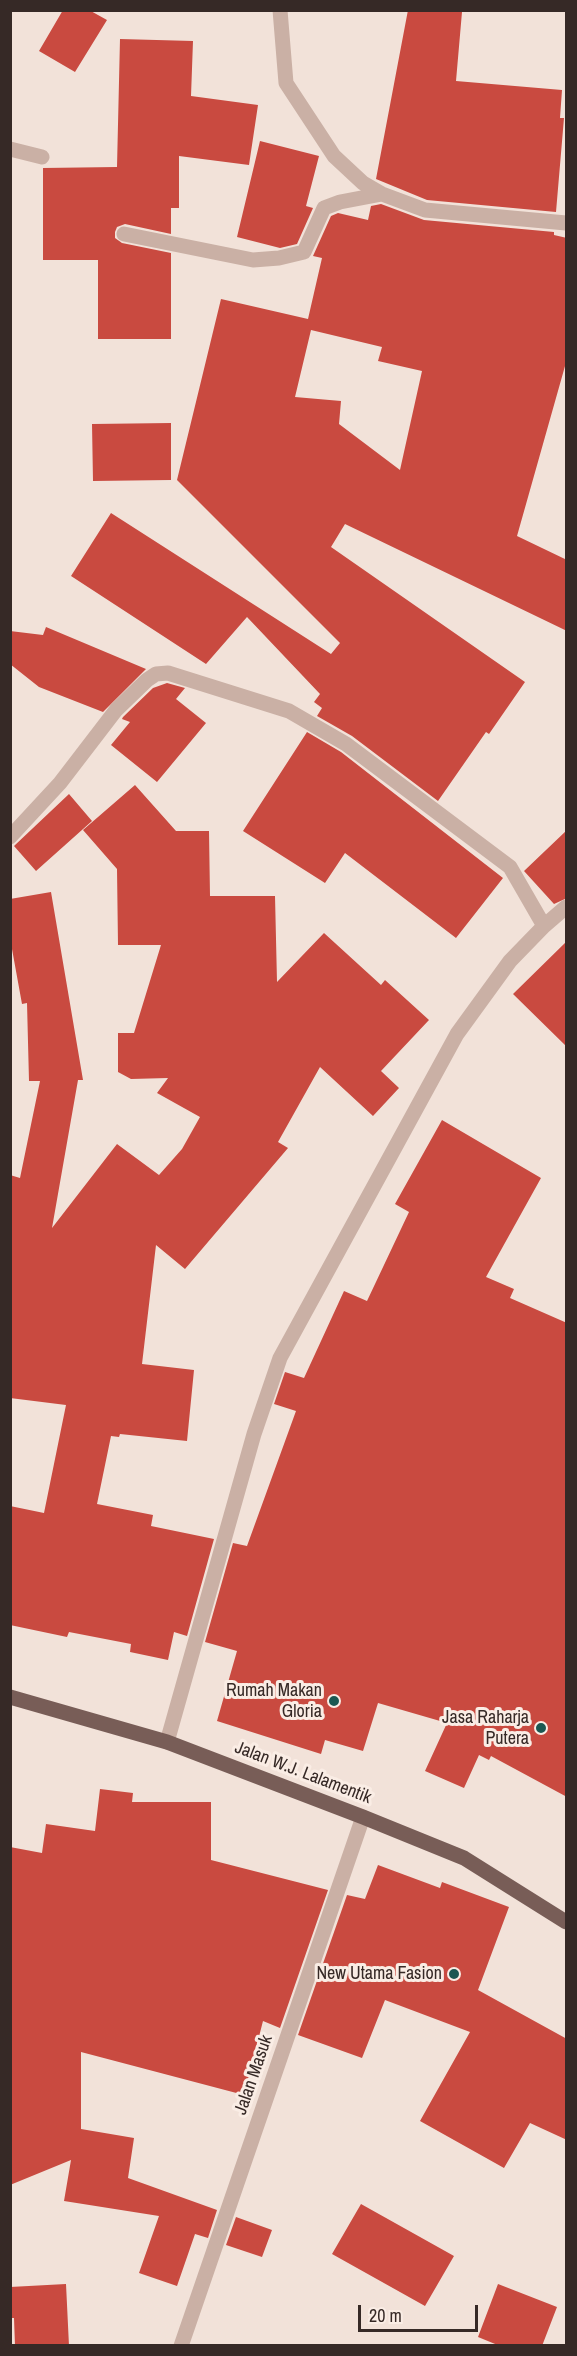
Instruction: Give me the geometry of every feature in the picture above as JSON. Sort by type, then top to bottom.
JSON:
[{"type":"main road","name":"Jalan W.J. Lalamentik","points":[[10,1697],[167,1742],[363,1817],[464,1858],[567,1922]]},
{"type":"street","points":[[280,10],[286,83],[334,156],[363,183],[382,195],[425,210],[567,223]]},
{"type":"street","points":[[10,148],[42,157]]},
{"type":"street","points":[[124,234],[253,260],[279,258],[304,252],[324,208],[340,202],[382,195]]},
{"type":"street","points":[[10,837],[60,783],[116,710],[147,680],[156,674],[168,673],[289,711],[346,744],[510,867],[544,926]]},
{"type":"street","points":[[167,1742],[254,1434],[280,1358],[457,1034],[510,961],[544,926],[567,907]]},
{"type":"street","name":"Jalan Masuk","points":[[182,2346],[363,1817]]},
{"type":"building","points":[[63,10],[89,10],[107,20],[75,72],[39,51]]},
{"type":"building","points":[[408,10],[462,12],[456,81],[562,90],[560,118],[564,118],[556,212],[427,200],[376,179]]},
{"type":"building","points":[[120,39],[193,41],[191,96],[258,105],[249,165],[179,156],[179,208],[171,208],[171,234],[125,224],[117,227],[115,232],[115,238],[122,243],[171,253],[171,339],[98,339],[98,260],[43,260],[43,168],[117,167]]},
{"type":"building","points":[[260,141],[319,156],[306,206],[313,208],[297,244],[280,248],[237,237]]},
{"type":"building","points":[[381,204],[424,220],[554,232],[554,235],[567,238],[567,359],[517,536],[567,560],[567,631],[345,524],[331,547],[525,682],[489,734],[486,732],[438,801],[352,736],[317,716],[322,708],[314,702],[320,694],[247,617],[206,664],[71,576],[111,513],[331,654],[340,643],[177,480],[221,299],[308,319],[322,258],[313,256],[331,216],[338,213],[368,220],[371,206]],"holes":[[[311,330],[382,347],[378,361],[422,371],[400,470],[339,424],[341,401],[295,397]]]},
{"type":"building","points":[[171,423],[171,480],[93,481],[92,424]]},
{"type":"building","points":[[46,627],[146,669],[103,712],[39,687],[10,664],[10,631],[43,635]]},
{"type":"building","points":[[167,683],[185,688],[176,699],[206,723],[157,782],[111,745],[130,722],[122,719],[123,717],[153,688]]},
{"type":"building","points":[[307,732],[341,752],[503,878],[456,938],[345,853],[325,883],[243,831]]},
{"type":"building","points":[[135,785],[176,831],[209,831],[210,896],[275,896],[277,982],[324,933],[381,985],[385,980],[429,1020],[381,1071],[399,1088],[373,1116],[320,1067],[278,1142],[288,1148],[185,1269],[156,1245],[142,1364],[194,1370],[187,1441],[120,1434],[119,1437],[111,1436],[97,1504],[153,1515],[151,1526],[214,1539],[187,1636],[174,1632],[168,1660],[130,1652],[131,1644],[69,1632],[67,1637],[10,1625],[10,1506],[44,1513],[66,1405],[10,1398],[10,1175],[20,1178],[40,1081],[29,1081],[27,1003],[22,1004],[10,938],[10,899],[51,892],[83,1080],[78,1080],[52,1228],[117,1144],[159,1175],[182,1149],[200,1117],[157,1093],[168,1078],[131,1079],[118,1072],[118,1033],[134,1033],[161,945],[118,945],[117,869],[83,830]]},
{"type":"building","points":[[69,794],[92,821],[36,871],[14,846]]},
{"type":"building","points":[[567,830],[567,898],[554,904],[524,871]]},
{"type":"building","points":[[567,941],[567,1047],[513,994]]},
{"type":"building","points":[[442,1120],[541,1178],[486,1277],[514,1289],[510,1298],[567,1323],[567,1797],[491,1756],[489,1760],[479,1755],[464,1788],[425,1771],[447,1723],[378,1703],[363,1751],[325,1740],[321,1754],[217,1721],[237,1651],[205,1642],[233,1543],[247,1546],[296,1411],[274,1404],[285,1372],[304,1378],[344,1291],[367,1301],[409,1212],[395,1204]]},
{"type":"building","points":[[100,1789],[133,1793],[132,1802],[211,1802],[211,1860],[328,1890],[280,2028],[263,2021],[244,2095],[81,2052],[81,2129],[134,2138],[128,2178],[217,2210],[208,2238],[195,2234],[177,2286],[139,2273],[159,2216],[64,2201],[71,2160],[10,2185],[10,1847],[42,1853],[46,1824],[95,1831]]},
{"type":"building","points":[[378,1865],[440,1888],[442,1882],[509,1907],[478,1990],[567,2039],[567,2140],[530,2123],[504,2168],[420,2121],[470,2032],[385,2000],[362,2058],[298,2035],[347,1895],[365,1899]]},
{"type":"building","points":[[361,2204],[454,2256],[425,2306],[332,2254]]},
{"type":"building","points":[[236,2217],[272,2230],[262,2257],[226,2245]]},
{"type":"building","points":[[66,2284],[69,2346],[15,2346],[14,2318],[10,2318],[10,2287]]},
{"type":"building","points":[[498,2284],[557,2307],[542,2346],[500,2346],[478,2337]]},
{"type":"place","name":"Rumah Makan Gloria","points":[[334,1701]]},
{"type":"place","name":"Jasa Raharja Putera","points":[[541,1728]]},
{"type":"place","name":"New Utama Fasion","points":[[454,1974]]}]
